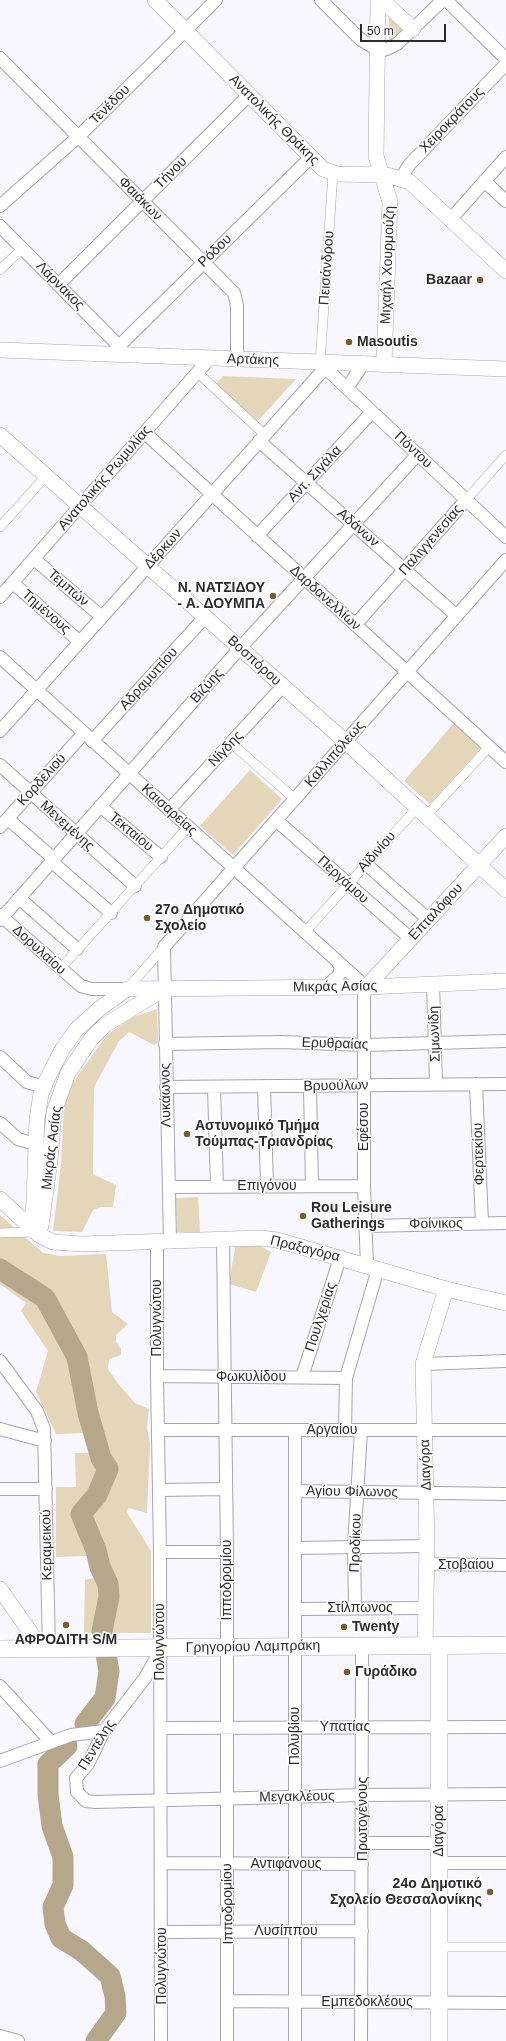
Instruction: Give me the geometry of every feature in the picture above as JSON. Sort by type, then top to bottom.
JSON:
[{"type":"main road","name":"Διαγόρα","points":[[432,1645],[439,1727],[439,2041]]},
{"type":"main road","name":"Γρηγορίου Λαμπράκη","points":[[0,1649],[506,1645]]},
{"type":"street","name":"Ανατολικής Θράκης","points":[[155,0],[184,31],[323,169],[333,173],[382,174],[401,179],[414,185],[506,271]]},
{"type":"street","name":"Τενέδου","points":[[0,206],[79,136],[216,0]]},
{"type":"street","points":[[321,0],[353,33],[377,50],[385,50],[395,46],[443,0]]},
{"type":"street","name":"Μιχαήλ Χουρμούζη","points":[[378,0],[376,156],[390,202],[384,364]]},
{"type":"street","points":[[382,0],[413,29]]},
{"type":"street","points":[[446,0],[506,59]]},
{"type":"street","name":"Φαιάκων","points":[[0,58],[232,291],[236,299],[237,360]]},
{"type":"street","name":"Χειροκράτους","points":[[401,179],[408,165],[506,64]]},
{"type":"street","name":"Τήνου","points":[[58,285],[249,95]]},
{"type":"street","name":"Ρόδου","points":[[119,350],[204,262],[311,157]]},
{"type":"street","points":[[450,220],[506,158]]},
{"type":"street","name":"Πεισάνδρου","points":[[323,365],[333,173]]},
{"type":"street","points":[[484,181],[506,201]]},
{"type":"street","name":"Λάρνακος","points":[[0,226],[119,350]]},
{"type":"street","points":[[0,270],[22,249]]},
{"type":"street","name":"Αρτάκης","points":[[0,350],[119,350],[237,360],[323,365],[384,364],[506,369]]},
{"type":"street","name":"Ανατολικής Ρωμυλίας","points":[[0,597],[210,358]]},
{"type":"street","points":[[347,388],[363,364]]},
{"type":"street","name":"Πόντου","points":[[323,365],[506,537]]},
{"type":"street","name":"Δέρκων","points":[[0,731],[262,438],[323,365]]},
{"type":"street","points":[[198,373],[262,438]]},
{"type":"street","name":"Αντ. Σιγάλα","points":[[257,536],[372,412]]},
{"type":"street","name":"Δαρδανελλίων","points":[[145,433],[506,762]]},
{"type":"street","name":"Αδάνων","points":[[262,438],[306,483],[457,616]]},
{"type":"street","name":"Βοσπόρου","points":[[2,440],[46,476],[206,617],[282,687],[346,742],[506,890]]},
{"type":"street","name":"Βιζύης","points":[[1,917],[240,648],[418,454]]},
{"type":"street","name":"Παλιγγενεσίας","points":[[356,625],[506,455]]},
{"type":"street","points":[[0,527],[46,476]]},
{"type":"street","name":"Τεμπών","points":[[34,559],[102,617]]},
{"type":"street","name":"Καλλιπόλεως","points":[[164,947],[506,560]]},
{"type":"street","name":"Τημένους","points":[[13,583],[80,642]]},
{"type":"street","name":"Αδραμυττίου","points":[[88,737],[206,617]]},
{"type":"street","name":"Καισαρείας","points":[[0,657],[366,987]]},
{"type":"street","name":"Νίγδης","points":[[169,810],[282,687]]},
{"type":"street","name":"Κορδελιού","points":[[4,823],[30,793],[88,737]]},
{"type":"street","points":[[231,743],[295,799]]},
{"type":"street","name":"Αϊδινίου","points":[[305,932],[366,864],[489,747]]},
{"type":"street","name":"Μενεμένης","points":[[0,765],[135,886]]},
{"type":"street","name":"Τεκταίου","points":[[100,806],[161,857]]},
{"type":"street","name":"Περγάμου","points":[[276,820],[411,939]]},
{"type":"street","points":[[4,823],[53,860],[110,913]]},
{"type":"street","points":[[60,969],[188,827]]},
{"type":"street","name":"Επταλόφου","points":[[366,987],[506,836]]},
{"type":"street","points":[[366,864],[429,920]]},
{"type":"street","points":[[19,898],[77,949]]},
{"type":"street","name":"Δορυλαίου","points":[[1,917],[78,985]]},
{"type":"street","points":[[127,989],[164,947]]},
{"type":"street","name":"Λυκάωνος","points":[[163,1242],[169,1187],[164,947]]},
{"type":"street","points":[[326,987],[339,975],[341,968],[338,962]]},
{"type":"street","points":[[386,965],[399,985]]},
{"type":"street","name":"Μικράς Ασίας","points":[[78,985],[88,988],[164,989],[366,987],[506,981]]},
{"type":"street","name":"Σιμωνίδη","points":[[434,984],[436,1084]]},
{"type":"street","name":"Εφέσου","points":[[366,987],[364,997],[364,1186],[367,1226],[373,1268]]},
{"type":"street","name":"Μικράς Ασίας","points":[[35,1231],[35,1144],[38,1108],[44,1087],[56,1061],[76,1030],[99,1009],[127,989]]},
{"type":"street","name":"Μικράς Ασίας","points":[[35,1231],[50,1160],[53,1117],[59,1095],[68,1074],[91,1039],[105,1025],[164,989]]},
{"type":"street","name":"Ερυθραίας","points":[[165,1044],[281,1042],[364,1045],[506,1041]]},
{"type":"street","points":[[0,1057],[27,1082],[44,1087]]},
{"type":"street","name":"Φερτεκίου","points":[[476,1084],[482,1223]]},
{"type":"street","name":"Βρυούλων","points":[[166,1088],[506,1084]]},
{"type":"street","points":[[264,1086],[267,1186]]},
{"type":"street","points":[[214,1087],[217,1186]]},
{"type":"street","points":[[310,1087],[312,1186]]},
{"type":"street","points":[[0,1124],[18,1139],[35,1144]]},
{"type":"street","name":"Επιγόνου","points":[[169,1187],[364,1186]]},
{"type":"street","points":[[0,1199],[35,1231]]},
{"type":"street","name":"Φοίνικος","points":[[367,1226],[506,1223]]},
{"type":"street","points":[[0,1233],[36,1232],[35,1231]]},
{"type":"street","name":"Πραξαγόρα","points":[[35,1231],[50,1241],[66,1244],[277,1240],[373,1268],[506,1303]]},
{"type":"street","name":"Ιπποδρομίου","points":[[223,1240],[226,1377],[227,1552],[227,2041]]},
{"type":"street","name":"Πολυγνώτου","points":[[162,2041],[160,1552],[157,1376],[163,1242]]},
{"type":"street","name":"Πουλχερίας","points":[[302,1377],[340,1258]]},
{"type":"street","points":[[345,1430],[346,1378],[373,1268]]},
{"type":"street","name":"Διαγόρα","points":[[432,1645],[426,1608],[427,1546],[423,1364],[446,1288]]},
{"type":"street","name":"Κεραμεικού","points":[[0,1361],[39,1414],[44,1429],[46,1489],[46,1649]]},
{"type":"street","points":[[423,1364],[506,1361]]},
{"type":"street","name":"Φωκυλίδου","points":[[157,1376],[346,1378]]},
{"type":"street","points":[[0,1429],[45,1441]]},
{"type":"street","name":"Αργαίου","points":[[158,1430],[506,1430]]},
{"type":"street","name":"Προδίκου","points":[[355,1608],[354,1547],[361,1430]]},
{"type":"street","name":"Πολυβίου","points":[[295,1431],[295,2041]]},
{"type":"street","points":[[0,1489],[46,1489]]},
{"type":"street","points":[[159,1490],[226,1489]]},
{"type":"street","name":"Αγίου Φίλωνος","points":[[295,1491],[506,1494]]},
{"type":"street","points":[[295,1548],[427,1546]]},
{"type":"street","points":[[160,1552],[227,1552]]},
{"type":"street","name":"Στοβαίου","points":[[426,1564],[506,1565]]},
{"type":"street","points":[[0,1589],[46,1649]]},
{"type":"street","name":"Στίλπωνος","points":[[295,1608],[426,1608]]},
{"type":"street","name":"Πρωτογένους","points":[[361,2041],[363,1795],[362,1646]]},
{"type":"street","name":"Πεντέλης","points":[[160,1648],[145,1678],[104,1731],[88,1764],[76,1778],[75,1787],[79,1796],[86,1801],[92,1802],[161,1800]]},
{"type":"street","points":[[0,1686],[51,1742]]},
{"type":"street","name":"Υπατίας","points":[[161,1728],[506,1727]]},
{"type":"street","points":[[0,1761],[71,1735],[104,1731]]},
{"type":"street","name":"Μεγακλέους","points":[[161,1800],[363,1795],[506,1794]]},
{"type":"street","points":[[362,1843],[439,1843]]},
{"type":"street","points":[[439,1863],[506,1863]]},
{"type":"street","name":"Αντιφάνους","points":[[161,1864],[362,1864]]},
{"type":"street","name":"Λυσίππου","points":[[162,1932],[362,1931]]},
{"type":"street","points":[[439,1947],[506,1947]]},
{"type":"street","name":"Εμπεδοκλέους","points":[[228,2002],[506,2003]]},
{"type":"street","points":[[0,2036],[18,2041]]},
{"type":"shaded area","points":[[389,16],[406,27],[389,42]]},
{"type":"shaded area","points":[[223,376],[296,379],[257,422],[216,384]]},
{"type":"shaded area","points":[[454,723],[482,747],[430,804],[404,781]]},
{"type":"shaded area","points":[[250,770],[282,799],[233,855],[200,826]]},
{"type":"shaded area","points":[[157,1009],[158,1042],[154,1045],[129,1032],[119,1041],[94,1087],[93,1174],[116,1185],[113,1207],[101,1207],[93,1210],[82,1232],[53,1231],[61,1164],[64,1107],[71,1085],[107,1035],[133,1017]]},
{"type":"shaded area","points":[[198,1197],[200,1232],[177,1232],[176,1198]]},
{"type":"shaded area","points":[[0,1215],[43,1253],[61,1256],[106,1254],[112,1312],[128,1324],[116,1335],[116,1342],[121,1349],[121,1355],[109,1359],[108,1369],[119,1385],[135,1403],[149,1409],[147,1428],[150,1443],[147,1513],[129,1508],[126,1511],[151,1551],[151,1633],[84,1633],[85,1580],[93,1578],[92,1557],[87,1555],[56,1557],[56,1487],[76,1487],[75,1453],[89,1453],[89,1433],[56,1434],[36,1392],[48,1351],[21,1311],[26,1303],[0,1284]]},
{"type":"shaded area","points":[[236,1242],[257,1244],[271,1252],[256,1292],[229,1284]]},
{"type":"waterway","points":[[0,1269],[45,1298],[77,1357],[88,1413],[101,1458],[108,1469],[97,1495],[81,1514],[96,1550],[100,1567],[108,1584],[109,1597],[102,1631],[109,1671],[105,1698],[85,1724]]},
{"type":"waterway","points":[[67,1746],[48,1764],[48,1794],[52,1826],[63,1857],[63,1885],[53,1907],[55,1924],[61,1938],[82,1951],[110,1976],[115,1996],[116,2013],[96,2041]]},
{"type":"place","name":"Bazaar","points":[[480,280]]},
{"type":"place","name":"Masoutis","points":[[349,342]]},
{"type":"place","name":"Ν. ΝΑΤΣΙΔΟΥ - Α. ΔΟΥΜΠΑ","points":[[273,596]]},
{"type":"place","name":"27ο Δημοτικό Σχολείο","points":[[147,918]]},
{"type":"place","name":"Αστυνομικό Τμήμα Τούμπας-Τριανδρίας","points":[[187,1134]]},
{"type":"place","name":"Rou Leisure Gatherings","points":[[303,1216]]},
{"type":"place","name":"ΑΦΡΟΔΙΤΗ S/M","points":[[66,1625]]},
{"type":"place","name":"Twenty","points":[[344,1627]]},
{"type":"place","name":"Γυράδικο","points":[[347,1672]]},
{"type":"place","name":"24ο Δημοτικό Σχολείο Θεσσαλονίκης","points":[[490,1892]]}]
